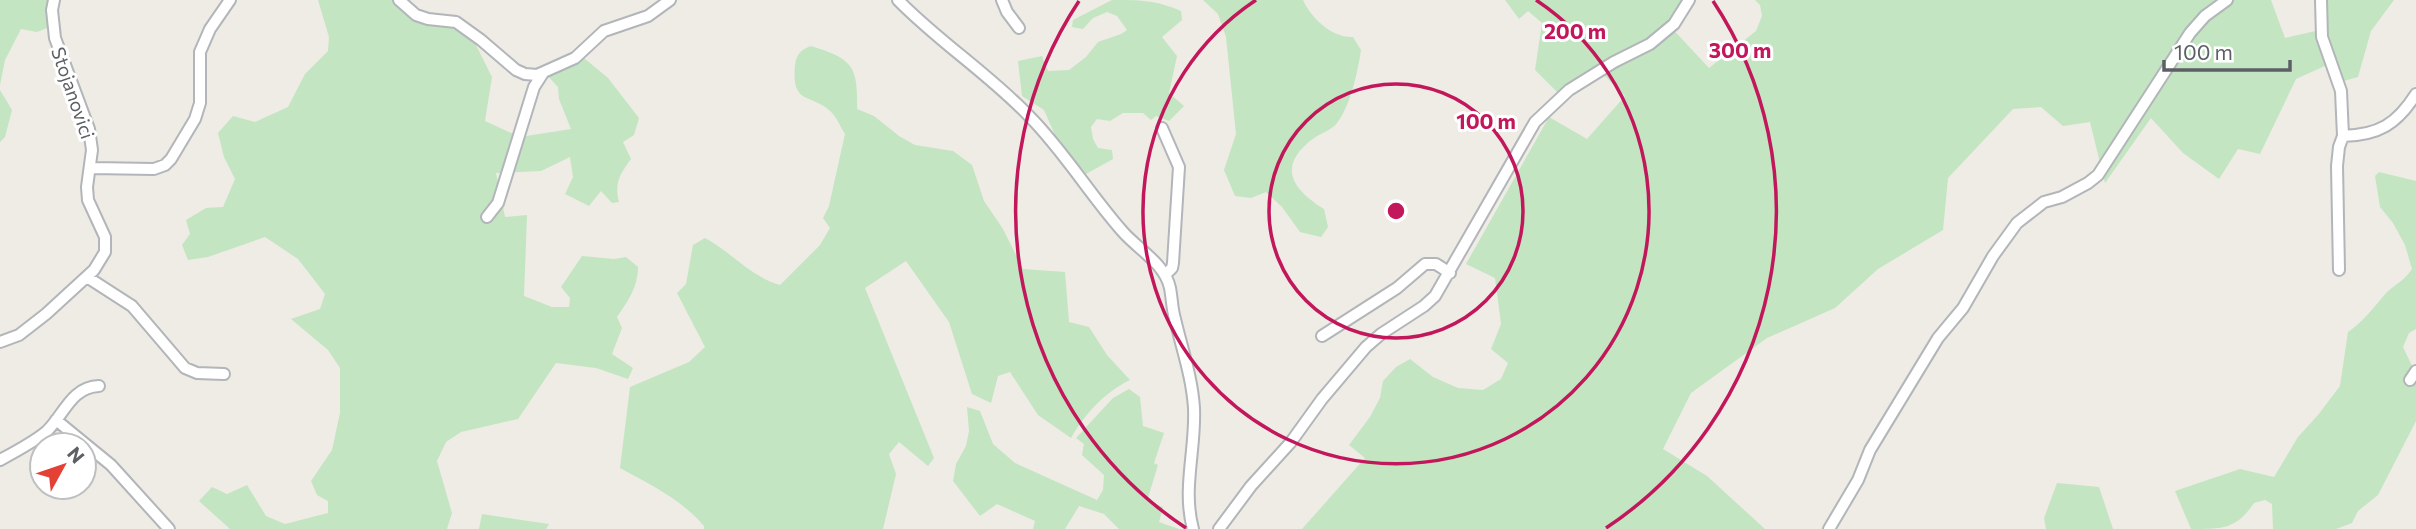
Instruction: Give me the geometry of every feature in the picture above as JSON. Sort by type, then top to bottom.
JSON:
[{"type":"street","name":"Stojanovici","points":[[0,342],[27,331],[87,277],[103,259],[106,246],[88,200],[92,150],[89,129],[53,28],[54,0]]},
{"type":"street","points":[[91,168],[154,169],[165,165],[171,159],[198,111],[200,52],[210,29],[230,0]]},
{"type":"street","points":[[399,0],[416,15],[456,22],[465,27],[516,70],[525,74],[543,73],[575,58],[604,31],[648,16],[670,0]]},
{"type":"street","points":[[898,0],[1027,114],[1103,208],[1165,275],[1190,373],[1194,408],[1188,495],[1193,529]]},
{"type":"street","points":[[1002,0],[1019,28]]},
{"type":"street","points":[[1219,529],[1251,486],[1291,443],[1322,399],[1366,347],[1435,296],[1535,122],[1569,90],[1614,62],[1650,44],[1674,24],[1689,0]]},
{"type":"street","points":[[1829,529],[1858,480],[1870,450],[1938,338],[1963,308],[1993,256],[2017,223],[2044,202],[2062,197],[2088,183],[2098,174],[2190,33],[2205,16],[2227,0]]},
{"type":"street","points":[[2321,0],[2322,37],[2341,91],[2343,136],[2337,166],[2339,270]]},
{"type":"street","points":[[487,216],[498,203],[534,87],[543,73]]},
{"type":"street","points":[[2343,136],[2366,134],[2383,128],[2398,119],[2416,94]]},
{"type":"street","points":[[1162,128],[1176,157],[1179,181],[1173,263],[1165,275]]},
{"type":"street","points":[[1322,336],[1397,288],[1424,264],[1436,264],[1450,273]]},
{"type":"street","points":[[87,277],[132,306],[185,369],[202,374],[224,374]]},
{"type":"street","points":[[0,460],[44,433],[73,397],[83,390],[99,386]]},
{"type":"street","points":[[56,420],[111,465],[169,529]]},
{"type":"green space","points":[[0,0],[52,0],[52,26],[37,32],[21,29],[5,60],[0,85]]},
{"type":"green space","points":[[318,0],[402,0],[401,7],[431,15],[474,41],[492,77],[485,121],[520,137],[571,129],[559,99],[558,87],[546,74],[584,58],[608,78],[639,118],[634,135],[623,142],[631,159],[619,179],[619,202],[612,203],[601,191],[589,206],[565,194],[573,177],[570,157],[541,171],[496,173],[505,217],[527,215],[524,296],[552,307],[569,307],[570,298],[561,287],[582,256],[614,259],[626,257],[638,267],[634,287],[617,317],[622,328],[612,354],[633,368],[628,379],[596,368],[556,363],[518,419],[461,432],[446,442],[437,461],[452,513],[447,529],[230,529],[199,501],[212,487],[227,494],[247,485],[266,516],[285,524],[328,513],[328,501],[317,495],[311,481],[332,450],[340,413],[340,368],[328,350],[291,319],[320,309],[325,294],[298,259],[265,237],[208,257],[188,260],[182,245],[190,234],[186,220],[206,208],[223,207],[235,179],[224,157],[218,133],[233,116],[255,122],[288,107],[305,74],[328,51],[329,37]]},
{"type":"green space","points":[[1112,0],[1148,1],[1181,11],[1182,20],[1162,37],[1177,56],[1169,93],[1184,106],[1169,121],[1156,116],[1151,120],[1143,113],[1123,113],[1110,121],[1097,119],[1091,127],[1093,139],[1098,148],[1112,150],[1113,159],[1086,174],[1055,135],[1044,110],[1022,96],[1018,61],[1042,56],[1048,71],[1069,70],[1086,57],[1098,42],[1127,30],[1117,16],[1107,12],[1093,18],[1083,29],[1072,27],[1073,20]]},
{"type":"green space","points":[[1203,0],[1303,0],[1311,14],[1323,26],[1337,34],[1353,37],[1361,50],[1353,88],[1342,116],[1332,128],[1302,148],[1292,167],[1297,185],[1324,209],[1328,227],[1321,237],[1300,232],[1282,207],[1266,192],[1251,198],[1235,196],[1224,170],[1236,134],[1226,37],[1218,14]]},
{"type":"green space","points":[[1505,0],[1683,0],[1668,24],[1709,68],[1756,31],[1762,16],[1760,5],[1755,0],[2271,0],[2285,38],[2324,29],[2324,0],[2394,0],[2371,31],[2358,77],[2340,82],[2327,65],[2296,79],[2260,154],[2238,149],[2219,179],[2183,153],[2151,118],[2105,183],[2090,122],[2063,126],[2041,107],[2013,109],[1948,178],[1943,230],[1878,269],[1835,308],[1767,338],[1691,393],[1663,449],[1707,476],[1765,529],[1302,529],[1365,458],[1349,445],[1370,417],[1380,398],[1383,381],[1396,367],[1410,359],[1433,377],[1458,388],[1483,390],[1501,379],[1508,363],[1491,349],[1501,324],[1495,278],[1466,264],[1549,117],[1587,139],[1625,96],[1595,66],[1557,92],[1535,70],[1542,23],[1528,11],[1519,19]]},
{"type":"green space","points":[[811,46],[836,55],[850,66],[856,83],[857,109],[874,116],[915,145],[953,151],[972,165],[984,201],[1003,229],[1023,269],[1065,272],[1069,322],[1089,327],[1107,355],[1130,380],[1096,404],[1071,438],[1038,415],[1010,372],[998,376],[991,403],[972,394],[949,322],[906,261],[865,288],[934,458],[928,466],[899,442],[889,454],[896,474],[883,529],[704,529],[695,516],[675,500],[620,468],[630,387],[689,362],[705,347],[677,293],[686,284],[693,245],[705,238],[759,276],[780,285],[820,245],[830,228],[823,218],[829,206],[845,134],[826,107],[805,98],[797,88],[796,59],[801,51]]},
{"type":"green space","points":[[0,90],[12,110],[5,137],[0,142]]},
{"type":"green space","points":[[2379,172],[2416,181],[2416,329],[2409,333],[2403,347],[2416,369],[2416,421],[2378,495],[2358,511],[2352,523],[2336,529],[2273,529],[2272,504],[2265,500],[2254,503],[2241,518],[2228,526],[2191,529],[2175,491],[2240,469],[2274,477],[2298,437],[2340,386],[2348,332],[2412,269],[2405,245],[2380,207],[2375,176]]},
{"type":"green space","points":[[1129,389],[1140,397],[1143,426],[1164,433],[1154,463],[1158,465],[1147,501],[1163,507],[1159,522],[1179,529],[1119,529],[1104,514],[1079,506],[1065,529],[1033,529],[1035,521],[997,504],[980,516],[953,481],[956,464],[966,446],[969,431],[967,407],[980,411],[993,444],[1015,463],[1097,500],[1103,490],[1104,475],[1082,455],[1084,444],[1076,438],[1113,398]]},
{"type":"green space","points":[[2057,483],[2099,487],[2113,529],[2046,529],[2044,518]]},
{"type":"green space","points":[[482,514],[549,524],[546,529],[479,529]]}]
